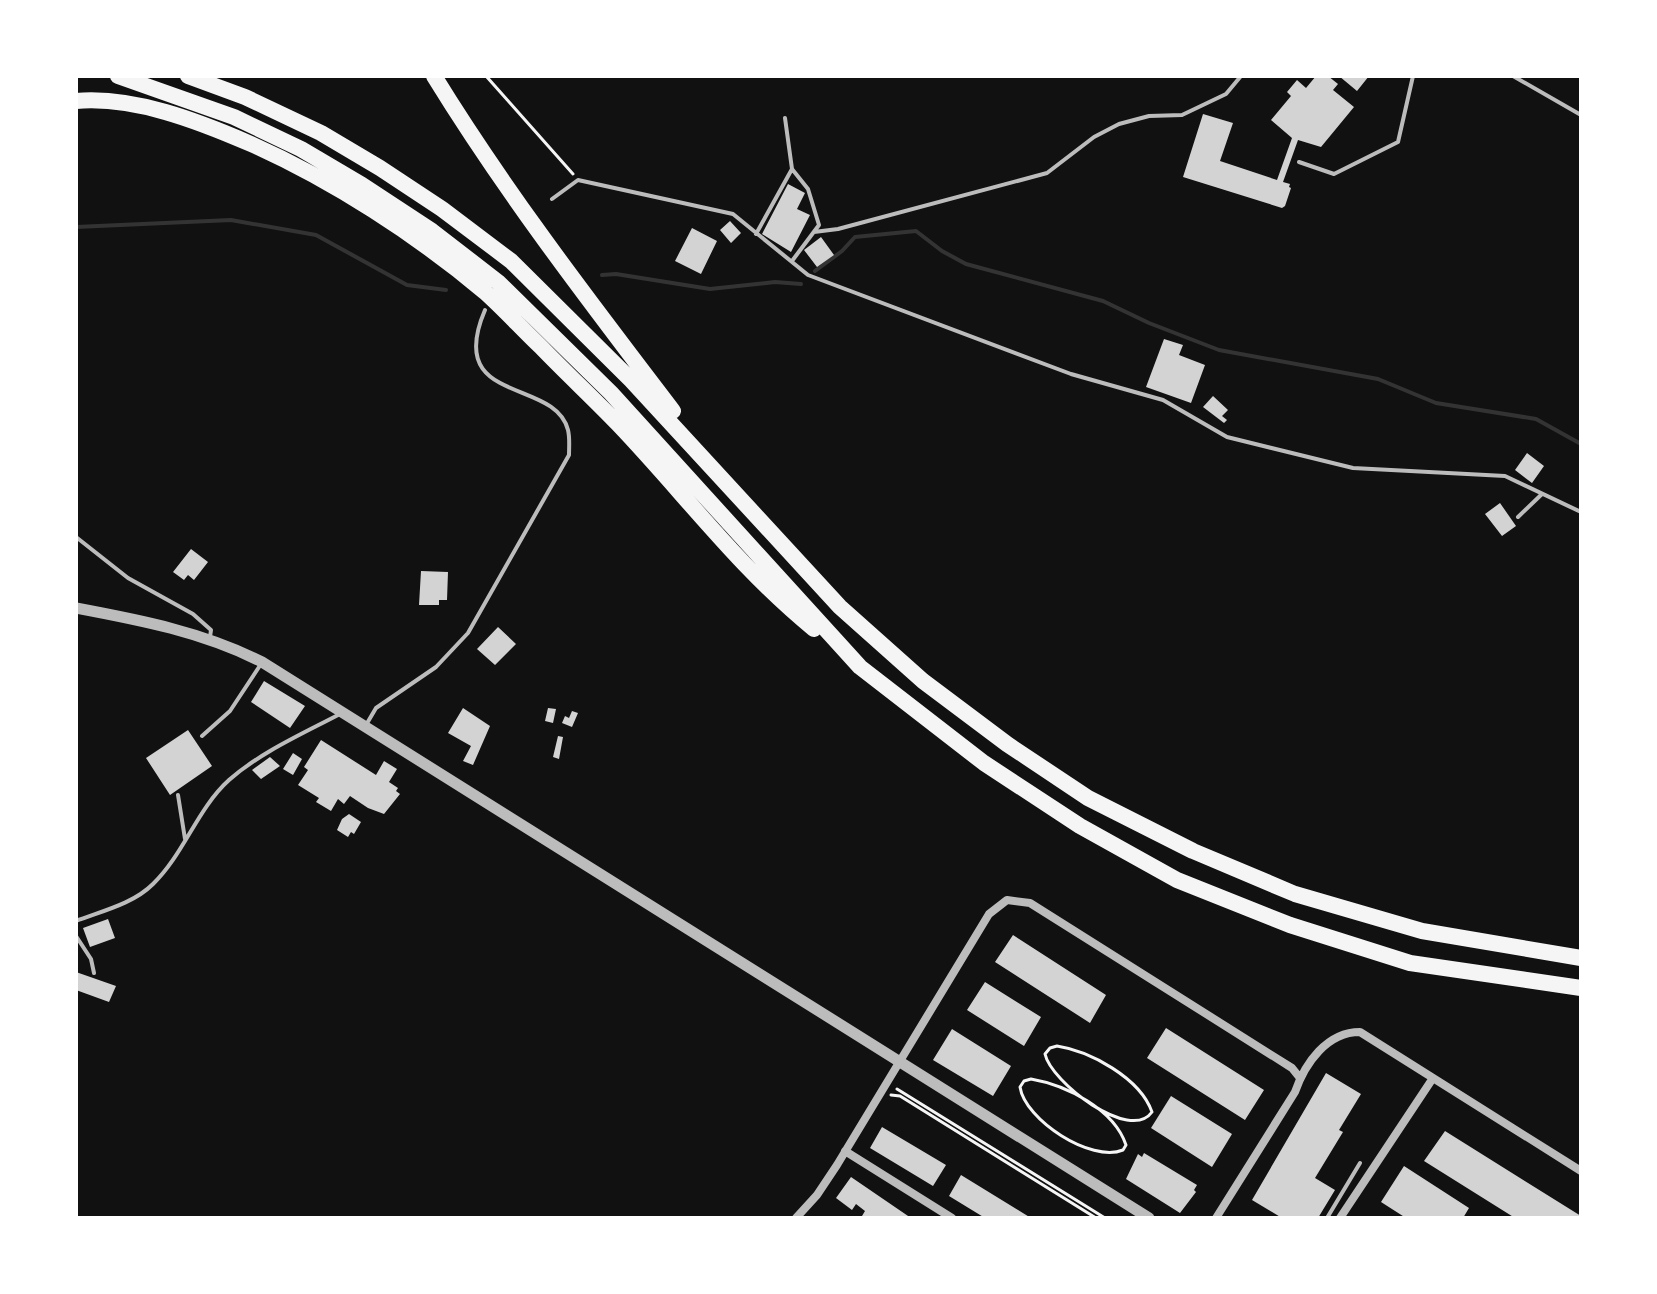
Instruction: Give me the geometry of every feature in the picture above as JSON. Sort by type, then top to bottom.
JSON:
[{"type":"highway","points":[[118,76],[234,117],[301,149],[432,231],[498,282],[611,393],[860,667]]},
{"type":"highway","points":[[188,76],[245,97],[321,133],[442,209],[511,261],[631,380],[840,607],[923,681],[1007,744],[1088,798],[1193,851],[1295,894],[1422,931],[1581,958]]},
{"type":"highway","points":[[434,76],[555,255],[722,477]]},
{"type":"highway","points":[[76,101],[125,104],[225,132],[287,160],[436,254],[486,293],[608,415],[773,596],[984,763],[1080,826],[1177,880],[1281,922],[1410,963],[1581,988]]},
{"type":"street","points":[[76,608],[169,627],[209,639],[262,662],[1149,1218]]},
{"type":"street","points":[[796,1218],[817,1195],[897,1061],[989,914],[999,904],[1016,900],[1030,903],[1292,1068],[1300,1078]]},
{"type":"street","points":[[1216,1218],[1295,1092],[1300,1078],[1321,1048],[1346,1032],[1360,1032],[1581,1171]]},
{"type":"street","points":[[1340,1218],[1433,1078]]},
{"type":"street","points":[[845,1151],[952,1218]]},
{"type":"lane","points":[[814,232],[838,229],[1047,173],[1094,137],[1119,124],[1149,116],[1182,115],[1226,94],[1241,76]]},
{"type":"lane","points":[[1299,162],[1334,174],[1398,142],[1413,76]]},
{"type":"lane","points":[[1513,76],[1581,115]]},
{"type":"lane","points":[[785,118],[792,169],[808,189],[819,225],[792,261]]},
{"type":"lane","points":[[756,234],[792,169]]},
{"type":"lane","points":[[552,199],[578,180],[733,214],[808,275],[1071,374],[1163,400],[1227,437],[1353,468],[1505,476],[1581,512]]},
{"type":"lane","points":[[364,727],[376,708],[436,667],[468,633],[569,455],[568,428],[559,415],[537,398],[502,386],[487,374],[479,361],[476,331],[485,310]]},
{"type":"lane","points":[[1518,517],[1542,494]]},
{"type":"lane","points":[[76,537],[128,578],[193,614],[211,630],[209,639]]},
{"type":"lane","points":[[202,736],[230,711],[262,662]]},
{"type":"lane","points":[[76,921],[128,901],[153,884],[185,841],[202,811],[228,781],[263,756],[342,713]]},
{"type":"lane","points":[[178,795],[185,841]]},
{"type":"lane","points":[[76,936],[91,959],[94,973]]},
{"type":"lane","points":[[1327,1218],[1360,1163]]},
{"type":"path","points":[[486,76],[578,180]]},
{"type":"path","points":[[1081,1098],[1061,1087],[1031,1079],[1024,1081],[1020,1087],[1021,1096],[1032,1111],[1055,1132],[1100,1153],[1115,1154],[1123,1150],[1126,1145],[1123,1138],[1100,1111],[1081,1098],[1057,1078],[1047,1063],[1045,1054],[1050,1048],[1071,1048],[1107,1065],[1126,1077],[1152,1112],[1141,1120],[1126,1120],[1081,1098]]},
{"type":"path","points":[[892,1089],[903,1091],[1105,1218]]},
{"type":"path","points":[[888,1097],[893,1094],[900,1096],[1095,1218]]},
{"type":"building","points":[[1316,76],[1328,76],[1338,84],[1333,90],[1354,107],[1321,147],[1298,140],[1283,182],[1290,184],[1291,188],[1285,206],[1282,208],[1183,177],[1203,114],[1233,123],[1220,161],[1277,180],[1292,138],[1271,120],[1291,96],[1287,92],[1297,80],[1306,88]]},
{"type":"building","points":[[1339,76],[1369,76],[1357,91]]},
{"type":"building","points":[[788,184],[805,193],[797,209],[810,215],[791,252],[762,234]]},
{"type":"building","points":[[730,221],[741,233],[731,243],[720,230]]},
{"type":"building","points":[[692,228],[717,241],[701,274],[675,261]]},
{"type":"building","points":[[821,237],[834,255],[817,267],[804,250]]},
{"type":"building","points":[[1164,339],[1183,345],[1179,355],[1205,365],[1191,403],[1146,387]]},
{"type":"building","points":[[1213,396],[1228,410],[1222,416],[1227,420],[1224,423],[1203,407]]},
{"type":"building","points":[[1527,453],[1544,466],[1532,483],[1515,470]]},
{"type":"building","points":[[1500,503],[1516,526],[1502,536],[1485,514]]},
{"type":"building","points":[[191,549],[208,562],[194,580],[188,575],[184,580],[173,572]]},
{"type":"building","points":[[421,571],[448,572],[447,600],[439,600],[439,605],[419,605]]},
{"type":"building","points":[[498,627],[516,644],[495,665],[477,649]]},
{"type":"building","points":[[264,681],[305,706],[290,728],[251,702]]},
{"type":"building","points":[[463,708],[490,726],[473,765],[463,761],[471,746],[448,733]]},
{"type":"building","points":[[548,708],[556,709],[553,723],[545,721]]},
{"type":"building","points":[[572,711],[578,713],[572,727],[562,723]]},
{"type":"building","points":[[188,730],[212,766],[170,795],[146,758]]},
{"type":"building","points":[[558,736],[563,737],[559,759],[553,757]]},
{"type":"building","points":[[321,740],[376,775],[384,761],[397,769],[389,782],[398,788],[396,791],[400,794],[384,814],[350,796],[344,804],[338,799],[331,811],[316,802],[319,798],[298,785],[308,770],[304,767]]},
{"type":"building","points":[[293,753],[302,759],[293,775],[283,769]]},
{"type":"building","points":[[270,757],[280,766],[261,779],[252,770]]},
{"type":"building","points":[[349,814],[361,822],[354,834],[351,832],[348,837],[337,830],[342,819]]},
{"type":"building","points":[[108,919],[115,938],[90,947],[83,928]]},
{"type":"building","points":[[1013,935],[1106,995],[1090,1023],[995,962]]},
{"type":"building","points":[[76,972],[116,986],[109,1002],[76,990]]},
{"type":"building","points":[[985,982],[1041,1017],[1024,1046],[967,1010]]},
{"type":"building","points":[[1166,1028],[1264,1090],[1245,1120],[1147,1058]]},
{"type":"building","points":[[952,1029],[1011,1066],[993,1096],[933,1060]]},
{"type":"building","points":[[1326,1073],[1361,1094],[1339,1130],[1343,1132],[1315,1178],[1335,1190],[1318,1218],[1282,1218],[1252,1200]]},
{"type":"building","points":[[1171,1096],[1232,1134],[1212,1167],[1151,1128]]},
{"type":"building","points":[[882,1127],[946,1165],[933,1186],[870,1148]]},
{"type":"building","points":[[1445,1131],[1581,1218],[1515,1218],[1424,1161]]},
{"type":"building","points":[[1144,1153],[1197,1185],[1196,1192],[1180,1213],[1126,1179],[1138,1154],[1142,1157]]},
{"type":"building","points":[[1404,1166],[1469,1208],[1463,1218],[1406,1218],[1381,1202]]},
{"type":"building","points":[[961,1175],[1031,1218],[985,1218],[949,1196]]},
{"type":"building","points":[[851,1177],[911,1218],[865,1218],[862,1216],[865,1211],[856,1204],[852,1210],[836,1198]]},
{"type":"waterway","points":[[76,227],[231,220],[316,235],[407,285],[446,290]]},
{"type":"waterway","points":[[815,271],[855,237],[916,231],[966,264],[1103,301],[1219,350],[1378,379],[1436,403],[1536,419],[1581,444]]},
{"type":"waterway","points":[[602,275],[616,274],[710,289],[775,282],[801,284]]}]
